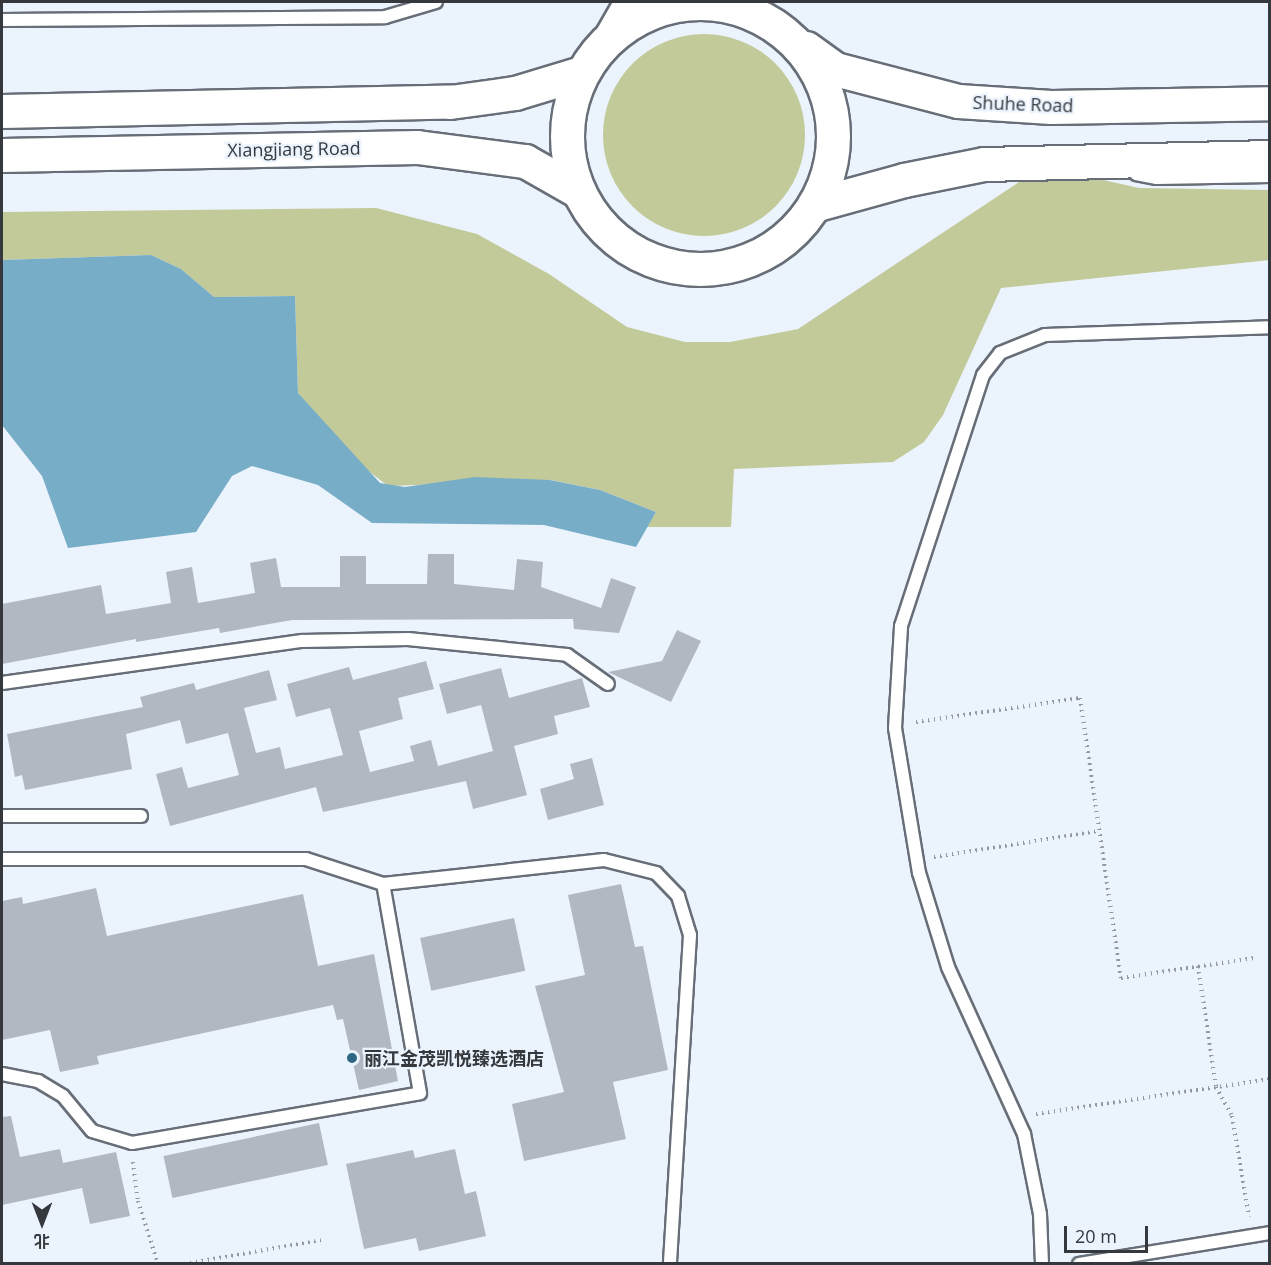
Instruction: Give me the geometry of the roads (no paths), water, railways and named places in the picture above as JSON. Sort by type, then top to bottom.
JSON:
[{"type":"main road","points":[[631,2],[612,35],[581,74],[571,96],[566,144],[578,191],[605,231],[624,246],[646,258],[694,269],[719,268],[766,252],[817,204],[828,175],[833,127],[821,79],[791,38]]},
{"type":"main road","name":"Shuhe Road","points":[[612,35],[632,21],[678,4],[748,7],[835,69],[958,101],[1051,107],[1269,103]]},
{"type":"main road","points":[[2,111],[450,102],[515,93],[581,74]]},
{"type":"main road","name":"Xiangjiang Road","points":[[2,155],[417,147],[525,161],[578,191]]},
{"type":"main road","points":[[817,204],[944,171],[1065,159],[1269,157]]},
{"type":"lane","points":[[2,20],[385,17],[436,2]]},
{"type":"lane","points":[[1065,159],[1157,178],[1269,176]]},
{"type":"lane","points":[[1042,1263],[1034,1174],[1017,1116],[948,967],[916,860],[895,725],[896,662],[910,591],[983,375],[991,363],[1012,345],[1045,335],[1269,327]]},
{"type":"lane","points":[[2,683],[302,641],[408,639],[567,655],[609,684]]},
{"type":"lane","points":[[2,816],[141,816]]},
{"type":"lane","points":[[2,859],[306,858],[383,884],[604,860],[642,866],[678,896],[690,935],[670,1263]]},
{"type":"lane","points":[[2,1074],[38,1081],[63,1096],[92,1131],[132,1143],[420,1093],[383,884]]},
{"type":"lane","points":[[1079,1263],[1269,1233]]},
{"type":"water","points":[[151,255],[181,269],[214,297],[295,296],[298,393],[380,483],[405,487],[475,477],[550,480],[600,490],[656,512],[636,547],[544,525],[372,523],[318,485],[252,466],[232,476],[196,532],[68,548],[42,476],[2,425],[2,260]]},
{"type":"place","name":"丽江金茂凯悦臻选酒店","points":[[352,1058]]}]
